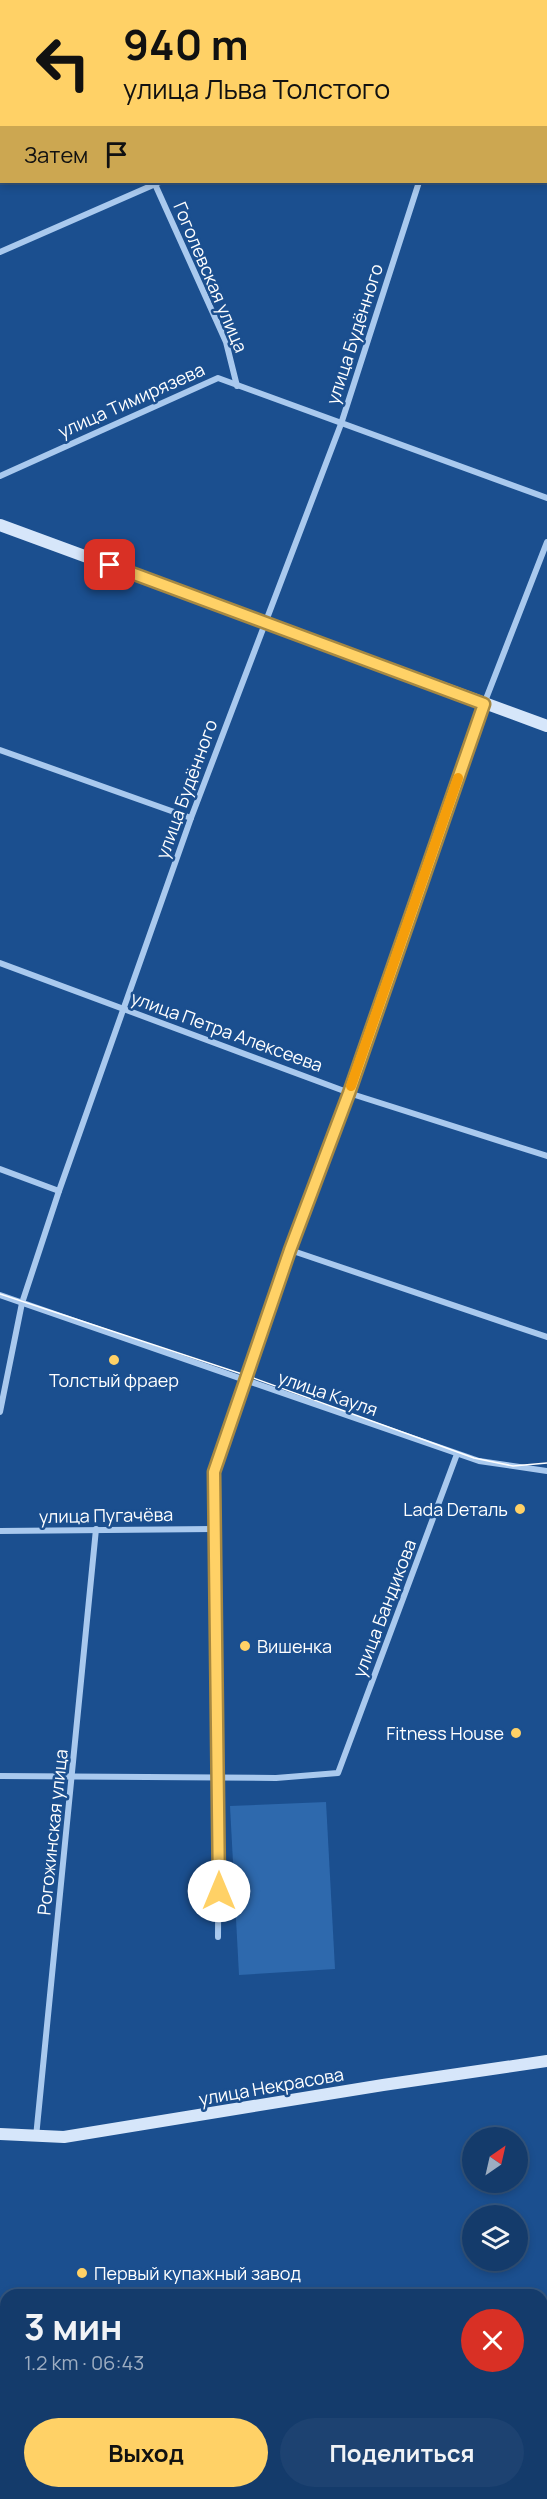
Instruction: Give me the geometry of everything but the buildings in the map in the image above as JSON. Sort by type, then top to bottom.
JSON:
[{"type":"street","points":[[0,252],[154,183]]},
{"type":"street","name":"Гоголевская улица","points":[[156,183],[226,342],[237,386]]},
{"type":"street","name":"улица Будённого","points":[[0,1412],[21,1303],[59,1191],[263,622],[341,424],[419,183]]},
{"type":"street","name":"улица Тимирязева","points":[[0,476],[218,378],[547,498]]},
{"type":"street","points":[[0,525],[547,726]]},
{"type":"street","points":[[218,1936],[219,1778],[213,1529],[214,1472],[290,1250],[349,1093],[484,704],[547,542]]},
{"type":"street","points":[[0,750],[191,818]]},
{"type":"street","name":"улица Петра Алексеева","points":[[0,963],[349,1093],[547,1156]]},
{"type":"street","points":[[0,1169],[59,1191]]},
{"type":"street","points":[[290,1250],[547,1337]]},
{"type":"street","name":"улица Кауля","points":[[0,1295],[457,1454],[492,1465],[547,1471]]},
{"type":"street","name":"улица Бандикова","points":[[219,1778],[276,1778],[338,1773],[457,1454]]},
{"type":"street","name":"Рогожинская улица","points":[[36,2138],[96,1529]]},
{"type":"street","name":"улица Пугачёва","points":[[0,1531],[213,1529]]},
{"type":"street","points":[[0,1776],[219,1778]]},
{"type":"street","name":"улица Некрасова","points":[[0,2134],[36,2138],[87,2134],[383,2085],[547,2061]]},
{"type":"shaded area","points":[[326,1802],[335,1969],[239,1975],[230,1806]]},
{"type":"tram line","points":[[0,1294],[248,1376],[474,1458],[513,1466],[547,1463]]},
{"type":"slow traffic","points":[[351,1086],[458,778]]},
{"type":"place","name":"Толстый фраер","points":[[114,1360]]},
{"type":"place","name":"Lada Dеталь","points":[[520,1509]]},
{"type":"place","name":"Вишенка","points":[[245,1646]]},
{"type":"place","name":"Fitness House","points":[[516,1733]]},
{"type":"place","name":"Первый купажный завод","points":[[82,2273]]},
{"type":"route","points":[[110,565],[484,704],[349,1093],[290,1250],[214,1472],[219,1891]]}]
